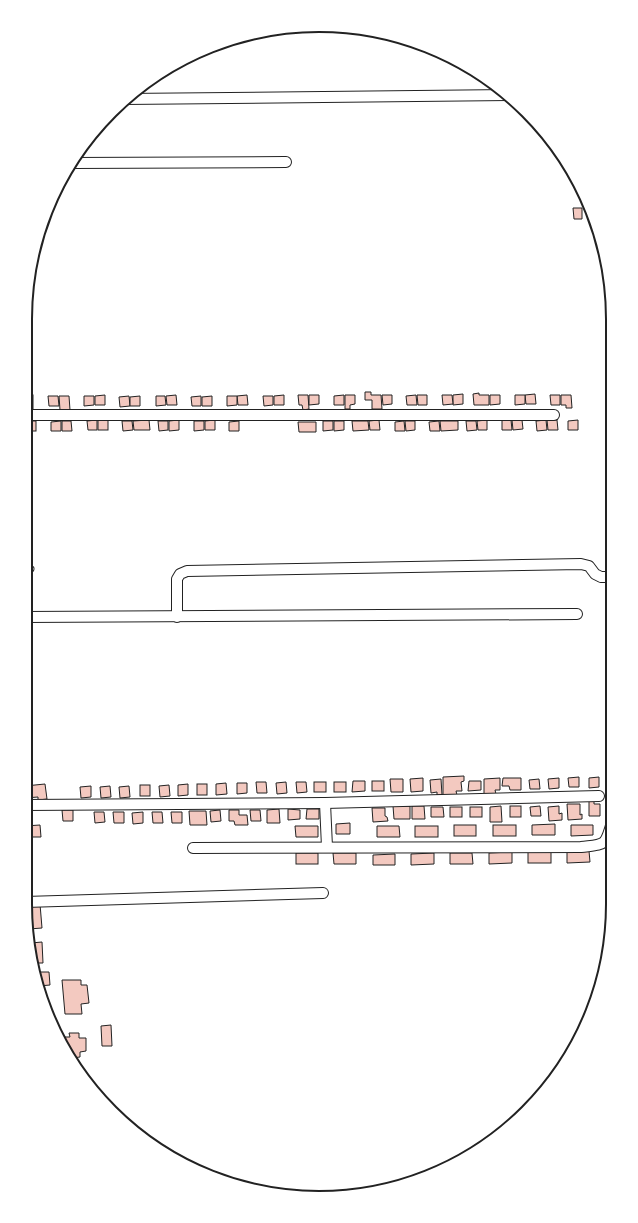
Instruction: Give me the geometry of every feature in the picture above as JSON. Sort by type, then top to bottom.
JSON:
[{"type":"street","points":[[135,99],[499,95]]},
{"type":"street","points":[[78,163],[286,162]]},
{"type":"street","points":[[32,415],[554,415]]},
{"type":"street","points":[[177,617],[177,580],[180,574],[187,571],[581,564],[589,566],[595,574],[601,577],[606,577]]},
{"type":"street","points":[[32,617],[577,614]]},
{"type":"street","points":[[32,805],[325,803],[599,796]]},
{"type":"street","points":[[325,803],[327,847]]},
{"type":"street","points":[[194,848],[581,847],[602,844],[606,841]]},
{"type":"street","points":[[32,902],[323,893]]},
{"type":"building","points":[[573,208],[582,208],[582,219],[574,219]]},
{"type":"building","points":[[365,392],[371,392],[371,395],[381,395],[382,409],[372,409],[372,400],[365,400]]},
{"type":"building","points":[[479,393],[479,395],[489,395],[489,405],[474,405],[473,394]]},
{"type":"building","points":[[463,394],[463,404],[453,405],[453,395]]},
{"type":"building","points":[[535,394],[536,404],[526,404],[525,395]]},
{"type":"building","points":[[32,395],[33,395],[32,410]]},
{"type":"building","points":[[105,395],[105,405],[95,405],[95,396]]},
{"type":"building","points":[[176,395],[177,405],[167,405],[166,396]]},
{"type":"building","points":[[247,395],[248,405],[238,405],[237,396]]},
{"type":"building","points":[[284,395],[284,405],[274,405],[274,396]]},
{"type":"building","points":[[298,395],[308,395],[309,409],[303,410],[302,405],[299,405]]},
{"type":"building","points":[[309,395],[319,395],[319,404],[309,405]]},
{"type":"building","points":[[344,395],[344,405],[334,405],[334,396]]},
{"type":"building","points":[[345,395],[355,395],[355,404],[350,405],[350,409],[345,409]]},
{"type":"building","points":[[382,395],[392,395],[392,404],[383,405]]},
{"type":"building","points":[[416,395],[417,405],[407,405],[406,396]]},
{"type":"building","points":[[417,395],[427,395],[427,405],[418,405]]},
{"type":"building","points":[[442,395],[452,395],[453,404],[443,405]]},
{"type":"building","points":[[490,395],[500,395],[500,404],[490,405]]},
{"type":"building","points":[[515,395],[525,395],[525,404],[515,405]]},
{"type":"building","points":[[550,395],[560,395],[560,405],[551,405]]},
{"type":"building","points":[[561,395],[571,395],[572,408],[566,408],[566,405],[561,405]]},
{"type":"building","points":[[48,396],[58,396],[59,406],[49,406]]},
{"type":"building","points":[[59,396],[69,396],[70,410],[60,410]]},
{"type":"building","points":[[84,396],[94,396],[94,405],[84,406]]},
{"type":"building","points":[[129,396],[130,406],[120,407],[119,397]]},
{"type":"building","points":[[140,396],[140,406],[130,406],[130,397]]},
{"type":"building","points":[[156,396],[165,396],[166,405],[156,406]]},
{"type":"building","points":[[201,396],[201,406],[192,406],[191,397]]},
{"type":"building","points":[[212,396],[212,406],[202,406],[202,397]]},
{"type":"building","points":[[227,396],[237,396],[237,405],[227,406]]},
{"type":"building","points":[[263,396],[273,396],[273,405],[264,406]]},
{"type":"building","points":[[97,420],[97,430],[88,430],[87,421]]},
{"type":"building","points":[[98,420],[108,420],[108,430],[98,430]]},
{"type":"building","points":[[149,420],[150,430],[134,430],[133,421]]},
{"type":"building","points":[[179,420],[179,430],[169,431],[169,421]]},
{"type":"building","points":[[215,420],[215,430],[205,430],[205,421]]},
{"type":"building","points":[[379,420],[380,430],[370,430],[369,421]]},
{"type":"building","points":[[487,420],[487,430],[478,430],[477,421]]},
{"type":"building","points":[[502,420],[511,420],[512,430],[502,430]]},
{"type":"building","points":[[512,420],[522,420],[523,429],[513,430]]},
{"type":"building","points":[[546,420],[547,430],[537,431],[536,421]]},
{"type":"building","points":[[547,420],[557,420],[558,430],[548,430]]},
{"type":"building","points":[[578,420],[578,430],[568,430],[568,421]]},
{"type":"building","points":[[32,421],[36,421],[36,431],[32,431]]},
{"type":"building","points":[[61,421],[61,431],[51,431],[51,422]]},
{"type":"building","points":[[62,421],[71,421],[72,431],[62,431]]},
{"type":"building","points":[[122,421],[132,421],[133,430],[123,431]]},
{"type":"building","points":[[158,421],[168,421],[168,430],[159,431]]},
{"type":"building","points":[[194,421],[204,421],[204,430],[194,431]]},
{"type":"building","points":[[239,421],[239,431],[229,431],[229,422]]},
{"type":"building","points":[[323,421],[333,421],[333,430],[323,431]]},
{"type":"building","points":[[334,421],[344,421],[344,430],[334,431]]},
{"type":"building","points":[[352,421],[368,421],[369,430],[353,431]]},
{"type":"building","points":[[404,421],[405,431],[395,431],[395,422]]},
{"type":"building","points":[[405,421],[415,421],[415,430],[406,431]]},
{"type":"building","points":[[439,421],[440,431],[430,431],[429,422]]},
{"type":"building","points":[[440,421],[458,421],[458,430],[441,431]]},
{"type":"building","points":[[466,421],[476,421],[477,430],[467,431]]},
{"type":"building","points":[[298,422],[316,422],[316,432],[299,432]]},
{"type":"building","points":[[464,776],[464,781],[461,782],[462,791],[456,791],[457,795],[443,795],[443,777]]},
{"type":"building","points":[[579,777],[579,787],[569,787],[568,778]]},
{"type":"building","points":[[599,777],[599,787],[589,788],[589,778]]},
{"type":"building","points":[[423,778],[423,791],[411,792],[410,779]]},
{"type":"building","points":[[500,778],[500,790],[495,790],[496,794],[484,794],[484,779]]},
{"type":"building","points":[[503,778],[521,778],[521,790],[510,790],[509,786],[502,786]]},
{"type":"building","points":[[559,778],[559,788],[549,789],[548,779]]},
{"type":"building","points":[[390,779],[403,779],[403,792],[391,792]]},
{"type":"building","points":[[441,779],[442,795],[437,795],[437,792],[431,793],[430,780]]},
{"type":"building","points":[[539,779],[540,789],[530,789],[529,780]]},
{"type":"building","points":[[353,781],[365,781],[365,791],[352,792]]},
{"type":"building","points":[[372,781],[384,781],[384,791],[372,791]]},
{"type":"building","points":[[469,781],[481,781],[481,790],[468,791]]},
{"type":"building","points":[[256,782],[266,782],[267,793],[257,793]]},
{"type":"building","points":[[286,782],[287,793],[277,794],[276,783]]},
{"type":"building","points":[[296,782],[306,782],[307,792],[297,793]]},
{"type":"building","points":[[314,782],[326,782],[326,792],[314,792]]},
{"type":"building","points":[[334,782],[346,782],[346,792],[334,792]]},
{"type":"building","points":[[226,783],[227,794],[216,795],[216,784]]},
{"type":"building","points":[[237,783],[247,783],[247,793],[237,794]]},
{"type":"building","points":[[45,784],[47,799],[38,800],[38,797],[32,797],[32,785]]},
{"type":"building","points":[[188,784],[188,795],[178,796],[178,785]]},
{"type":"building","points":[[197,784],[207,784],[207,795],[197,795]]},
{"type":"building","points":[[140,785],[150,785],[150,796],[140,796]]},
{"type":"building","points":[[169,785],[170,796],[160,797],[159,786]]},
{"type":"building","points":[[91,786],[91,797],[81,798],[80,787]]},
{"type":"building","points":[[110,786],[111,797],[101,798],[100,787]]},
{"type":"building","points":[[129,786],[130,797],[120,798],[119,787]]},
{"type":"building","points":[[589,801],[594,801],[594,804],[600,804],[600,816],[589,816]]},
{"type":"building","points":[[567,804],[580,804],[580,815],[582,814],[582,819],[568,820]]},
{"type":"building","points":[[393,806],[410,806],[410,819],[394,819]]},
{"type":"building","points":[[412,806],[424,806],[425,819],[412,819]]},
{"type":"building","points":[[501,806],[502,822],[490,822],[490,807]]},
{"type":"building","points":[[510,806],[521,806],[521,817],[510,817]]},
{"type":"building","points":[[540,806],[541,816],[531,816],[530,807]]},
{"type":"building","points":[[559,806],[559,814],[562,813],[562,820],[549,821],[548,807]]},
{"type":"building","points":[[431,807],[443,807],[444,817],[431,817]]},
{"type":"building","points":[[450,807],[462,807],[462,817],[450,817]]},
{"type":"building","points":[[470,807],[482,807],[482,817],[470,817]]},
{"type":"building","points":[[372,808],[385,808],[385,816],[387,817],[388,821],[373,822]]},
{"type":"building","points":[[279,809],[280,823],[267,823],[267,810]]},
{"type":"building","points":[[288,809],[300,810],[300,819],[288,820]]},
{"type":"building","points":[[307,809],[319,809],[319,819],[306,819]]},
{"type":"building","points":[[62,810],[73,810],[73,821],[63,821]]},
{"type":"building","points":[[220,810],[221,821],[211,822],[210,811]]},
{"type":"building","points":[[229,810],[239,810],[239,815],[247,815],[248,825],[235,825],[234,821],[229,821]]},
{"type":"building","points":[[250,810],[260,810],[261,821],[251,821]]},
{"type":"building","points":[[189,811],[206,811],[207,825],[190,825]]},
{"type":"building","points":[[94,812],[104,812],[105,822],[95,823]]},
{"type":"building","points":[[113,812],[124,812],[124,823],[114,823]]},
{"type":"building","points":[[143,812],[143,823],[133,824],[132,813]]},
{"type":"building","points":[[152,812],[162,812],[163,823],[153,823]]},
{"type":"building","points":[[171,812],[182,812],[182,823],[172,823]]},
{"type":"building","points":[[350,823],[350,834],[336,834],[336,824]]},
{"type":"building","points":[[555,824],[555,835],[532,835],[532,825]]},
{"type":"building","points":[[40,825],[41,837],[32,837],[32,826]]},
{"type":"building","points":[[454,825],[476,825],[476,836],[454,836]]},
{"type":"building","points":[[493,825],[516,825],[516,836],[493,836]]},
{"type":"building","points":[[571,825],[593,825],[593,835],[571,836]]},
{"type":"building","points":[[295,826],[318,826],[318,837],[296,837]]},
{"type":"building","points":[[377,826],[399,826],[400,837],[377,837]]},
{"type":"building","points":[[415,826],[438,826],[438,837],[415,837]]},
{"type":"building","points":[[589,851],[590,862],[567,863],[567,852]]},
{"type":"building","points":[[512,852],[512,863],[489,864],[489,853]]},
{"type":"building","points":[[528,852],[551,852],[551,863],[528,863]]},
{"type":"building","points":[[296,853],[318,853],[318,864],[296,864]]},
{"type":"building","points":[[333,853],[356,853],[356,864],[334,864]]},
{"type":"building","points":[[434,853],[434,864],[411,865],[411,854]]},
{"type":"building","points":[[450,853],[472,853],[473,864],[450,864]]},
{"type":"building","points":[[395,854],[395,865],[373,865],[373,855]]},
{"type":"building","points":[[40,904],[42,928],[33,929],[32,905]]},
{"type":"building","points":[[42,942],[43,963],[39,963],[34,943]]},
{"type":"building","points":[[41,972],[49,972],[50,985],[44,986]]},
{"type":"building","points":[[62,980],[81,980],[81,985],[87,985],[89,1003],[81,1004],[82,1014],[65,1014]]},
{"type":"building","points":[[111,1025],[112,1046],[102,1046],[101,1026]]},
{"type":"building","points":[[69,1033],[79,1033],[79,1038],[86,1038],[86,1051],[80,1052],[80,1057],[76,1057],[65,1037],[70,1037]]}]
